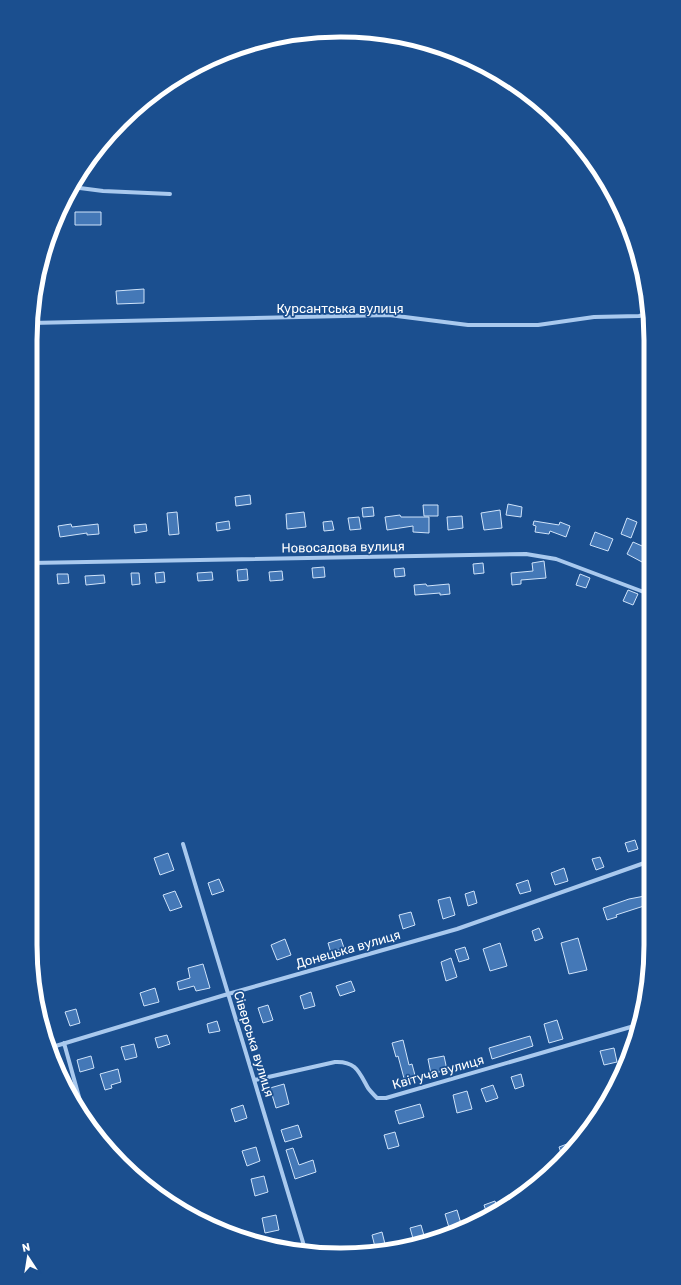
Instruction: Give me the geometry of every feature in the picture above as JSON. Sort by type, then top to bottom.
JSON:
[{"type":"street","points":[[79,188],[103,191],[170,194]]},
{"type":"street","name":"Курсантська вулиця","points":[[38,323],[389,315],[468,325],[538,325],[594,317],[642,315]]},
{"type":"street","name":"Новосадова вулиця","points":[[37,562],[526,554],[556,559],[644,592]]},
{"type":"street","name":"Сіверська вулиця","points":[[183,844],[304,1245]]},
{"type":"street","name":"Донецька вулиця","points":[[55,1046],[228,994],[457,929],[644,863]]},
{"type":"street","name":"Квітуча вулиця","points":[[255,1080],[335,1062],[344,1062],[354,1066],[363,1077],[369,1090],[377,1098],[386,1098],[633,1026]]},
{"type":"street","points":[[64,1043],[79,1098]]},
{"type":"building","points":[[75,212],[101,212],[101,225],[75,225]]},
{"type":"building","points":[[144,289],[144,303],[117,304],[116,291]]},
{"type":"building","points":[[250,495],[251,504],[236,506],[235,497]]},
{"type":"building","points":[[508,504],[522,507],[521,517],[506,515]]},
{"type":"building","points":[[423,505],[438,505],[438,516],[424,516]]},
{"type":"building","points":[[373,507],[374,516],[363,517],[362,508]]},
{"type":"building","points":[[500,510],[502,528],[484,530],[481,513]]},
{"type":"building","points":[[177,512],[179,534],[169,535],[167,513]]},
{"type":"building","points":[[304,512],[306,527],[287,529],[286,514]]},
{"type":"building","points":[[400,515],[401,517],[429,517],[429,533],[413,532],[413,526],[387,530],[385,517]]},
{"type":"building","points":[[462,516],[463,528],[448,530],[447,517]]},
{"type":"building","points":[[359,517],[361,529],[350,530],[348,518]]},
{"type":"building","points":[[627,518],[637,522],[631,538],[621,534]]},
{"type":"building","points":[[229,521],[230,529],[217,531],[216,523]]},
{"type":"building","points":[[332,521],[334,530],[324,531],[323,522]]},
{"type":"building","points":[[534,521],[559,525],[560,522],[570,526],[566,537],[550,531],[549,534],[535,532],[536,526],[533,525]]},
{"type":"building","points":[[71,524],[72,527],[98,524],[99,534],[87,535],[87,533],[60,537],[58,526]]},
{"type":"building","points":[[146,524],[147,531],[135,533],[134,525]]},
{"type":"building","points":[[595,532],[613,539],[608,551],[590,545]]},
{"type":"building","points":[[633,542],[644,547],[644,558],[642,562],[627,554]]},
{"type":"building","points":[[544,561],[546,578],[521,580],[521,584],[512,585],[511,573],[533,571],[532,563]]},
{"type":"building","points":[[483,563],[484,573],[474,574],[473,564]]},
{"type":"building","points":[[324,567],[325,577],[313,578],[312,568]]},
{"type":"building","points":[[404,568],[405,576],[395,577],[394,569]]},
{"type":"building","points":[[247,569],[248,580],[238,581],[237,570]]},
{"type":"building","points":[[282,571],[283,580],[270,581],[269,572]]},
{"type":"building","points":[[164,572],[165,582],[156,583],[155,573]]},
{"type":"building","points":[[212,572],[213,580],[198,581],[197,573]]},
{"type":"building","points":[[131,573],[139,573],[140,584],[132,585]]},
{"type":"building","points":[[57,574],[68,574],[69,583],[58,584]]},
{"type":"building","points":[[580,574],[590,578],[586,588],[576,585]]},
{"type":"building","points":[[104,575],[105,583],[86,585],[85,576]]},
{"type":"building","points":[[426,584],[427,586],[449,584],[450,594],[440,595],[440,593],[415,595],[414,585]]},
{"type":"building","points":[[628,590],[638,594],[633,605],[623,601]]},
{"type":"building","points":[[635,840],[638,849],[628,852],[625,843]]},
{"type":"building","points":[[168,853],[174,870],[160,875],[154,858]]},
{"type":"building","points":[[600,857],[604,867],[596,870],[592,859]]},
{"type":"building","points":[[564,868],[568,881],[555,885],[551,873]]},
{"type":"building","points":[[219,879],[224,891],[212,895],[208,883]]},
{"type":"building","points":[[528,880],[531,891],[520,894],[516,884]]},
{"type":"building","points":[[175,891],[182,907],[170,911],[163,895]]},
{"type":"building","points":[[474,891],[477,903],[468,906],[465,894]]},
{"type":"building","points":[[644,896],[644,906],[616,915],[617,917],[607,920],[603,908],[629,899]]},
{"type":"building","points":[[450,897],[455,915],[443,919],[438,900]]},
{"type":"building","points":[[411,912],[415,925],[403,929],[399,915]]},
{"type":"building","points":[[539,928],[543,938],[535,941],[532,931]]},
{"type":"building","points":[[578,938],[587,970],[569,974],[561,943]]},
{"type":"building","points":[[285,939],[291,955],[277,960],[271,945]]},
{"type":"building","points":[[341,939],[344,948],[331,953],[328,943]]},
{"type":"building","points":[[500,943],[507,966],[490,971],[483,949]]},
{"type":"building","points":[[465,947],[469,959],[459,962],[455,950]]},
{"type":"building","points":[[451,958],[457,977],[446,981],[441,962]]},
{"type":"building","points":[[203,964],[210,988],[196,991],[194,986],[179,990],[177,982],[190,978],[188,968]]},
{"type":"building","points":[[351,981],[355,991],[340,996],[336,986]]},
{"type":"building","points":[[155,988],[159,1002],[144,1006],[140,993]]},
{"type":"building","points":[[311,992],[315,1006],[304,1009],[300,996]]},
{"type":"building","points":[[268,1005],[273,1020],[263,1023],[258,1008]]},
{"type":"building","points":[[76,1009],[80,1023],[70,1026],[65,1012]]},
{"type":"building","points":[[557,1020],[563,1039],[549,1043],[544,1024]]},
{"type":"building","points":[[217,1021],[220,1031],[209,1033],[207,1024]]},
{"type":"building","points":[[167,1035],[170,1044],[158,1048],[155,1038]]},
{"type":"building","points":[[530,1036],[533,1046],[492,1059],[489,1048]]},
{"type":"building","points":[[403,1040],[409,1065],[412,1064],[416,1079],[405,1082],[398,1056],[396,1057],[392,1043]]},
{"type":"building","points":[[134,1044],[137,1057],[125,1060],[121,1047]]},
{"type":"building","points":[[614,1048],[617,1062],[604,1065],[600,1051]]},
{"type":"building","points":[[91,1056],[94,1068],[80,1072],[77,1060]]},
{"type":"building","points":[[444,1056],[447,1070],[431,1074],[428,1059]]},
{"type":"building","points":[[118,1069],[121,1082],[111,1085],[112,1088],[105,1090],[100,1074]]},
{"type":"building","points":[[521,1074],[524,1086],[515,1089],[511,1077]]},
{"type":"building","points":[[284,1084],[289,1104],[276,1108],[270,1088]]},
{"type":"building","points":[[493,1085],[498,1098],[486,1102],[481,1089]]},
{"type":"building","points":[[467,1091],[472,1109],[457,1113],[453,1095]]},
{"type":"building","points":[[420,1104],[424,1117],[399,1124],[395,1111]]},
{"type":"building","points":[[243,1105],[247,1118],[235,1122],[231,1109]]},
{"type":"building","points":[[298,1125],[302,1137],[285,1142],[281,1130]]},
{"type":"building","points":[[395,1132],[399,1146],[388,1149],[384,1135]]},
{"type":"building","points":[[571,1143],[561,1153],[559,1147]]},
{"type":"building","points":[[256,1147],[260,1161],[247,1166],[242,1151]]},
{"type":"building","points":[[293,1148],[299,1165],[313,1160],[316,1172],[295,1179],[286,1150]]},
{"type":"building","points":[[264,1176],[268,1192],[255,1196],[251,1179]]},
{"type":"building","points":[[495,1201],[496,1205],[486,1211],[484,1205]]},
{"type":"building","points":[[457,1210],[461,1223],[449,1228],[445,1214]]},
{"type":"building","points":[[276,1215],[279,1230],[265,1233],[262,1218]]},
{"type":"building","points":[[421,1225],[424,1236],[413,1239],[410,1228]]},
{"type":"building","points":[[382,1232],[385,1244],[375,1246],[372,1235]]}]
